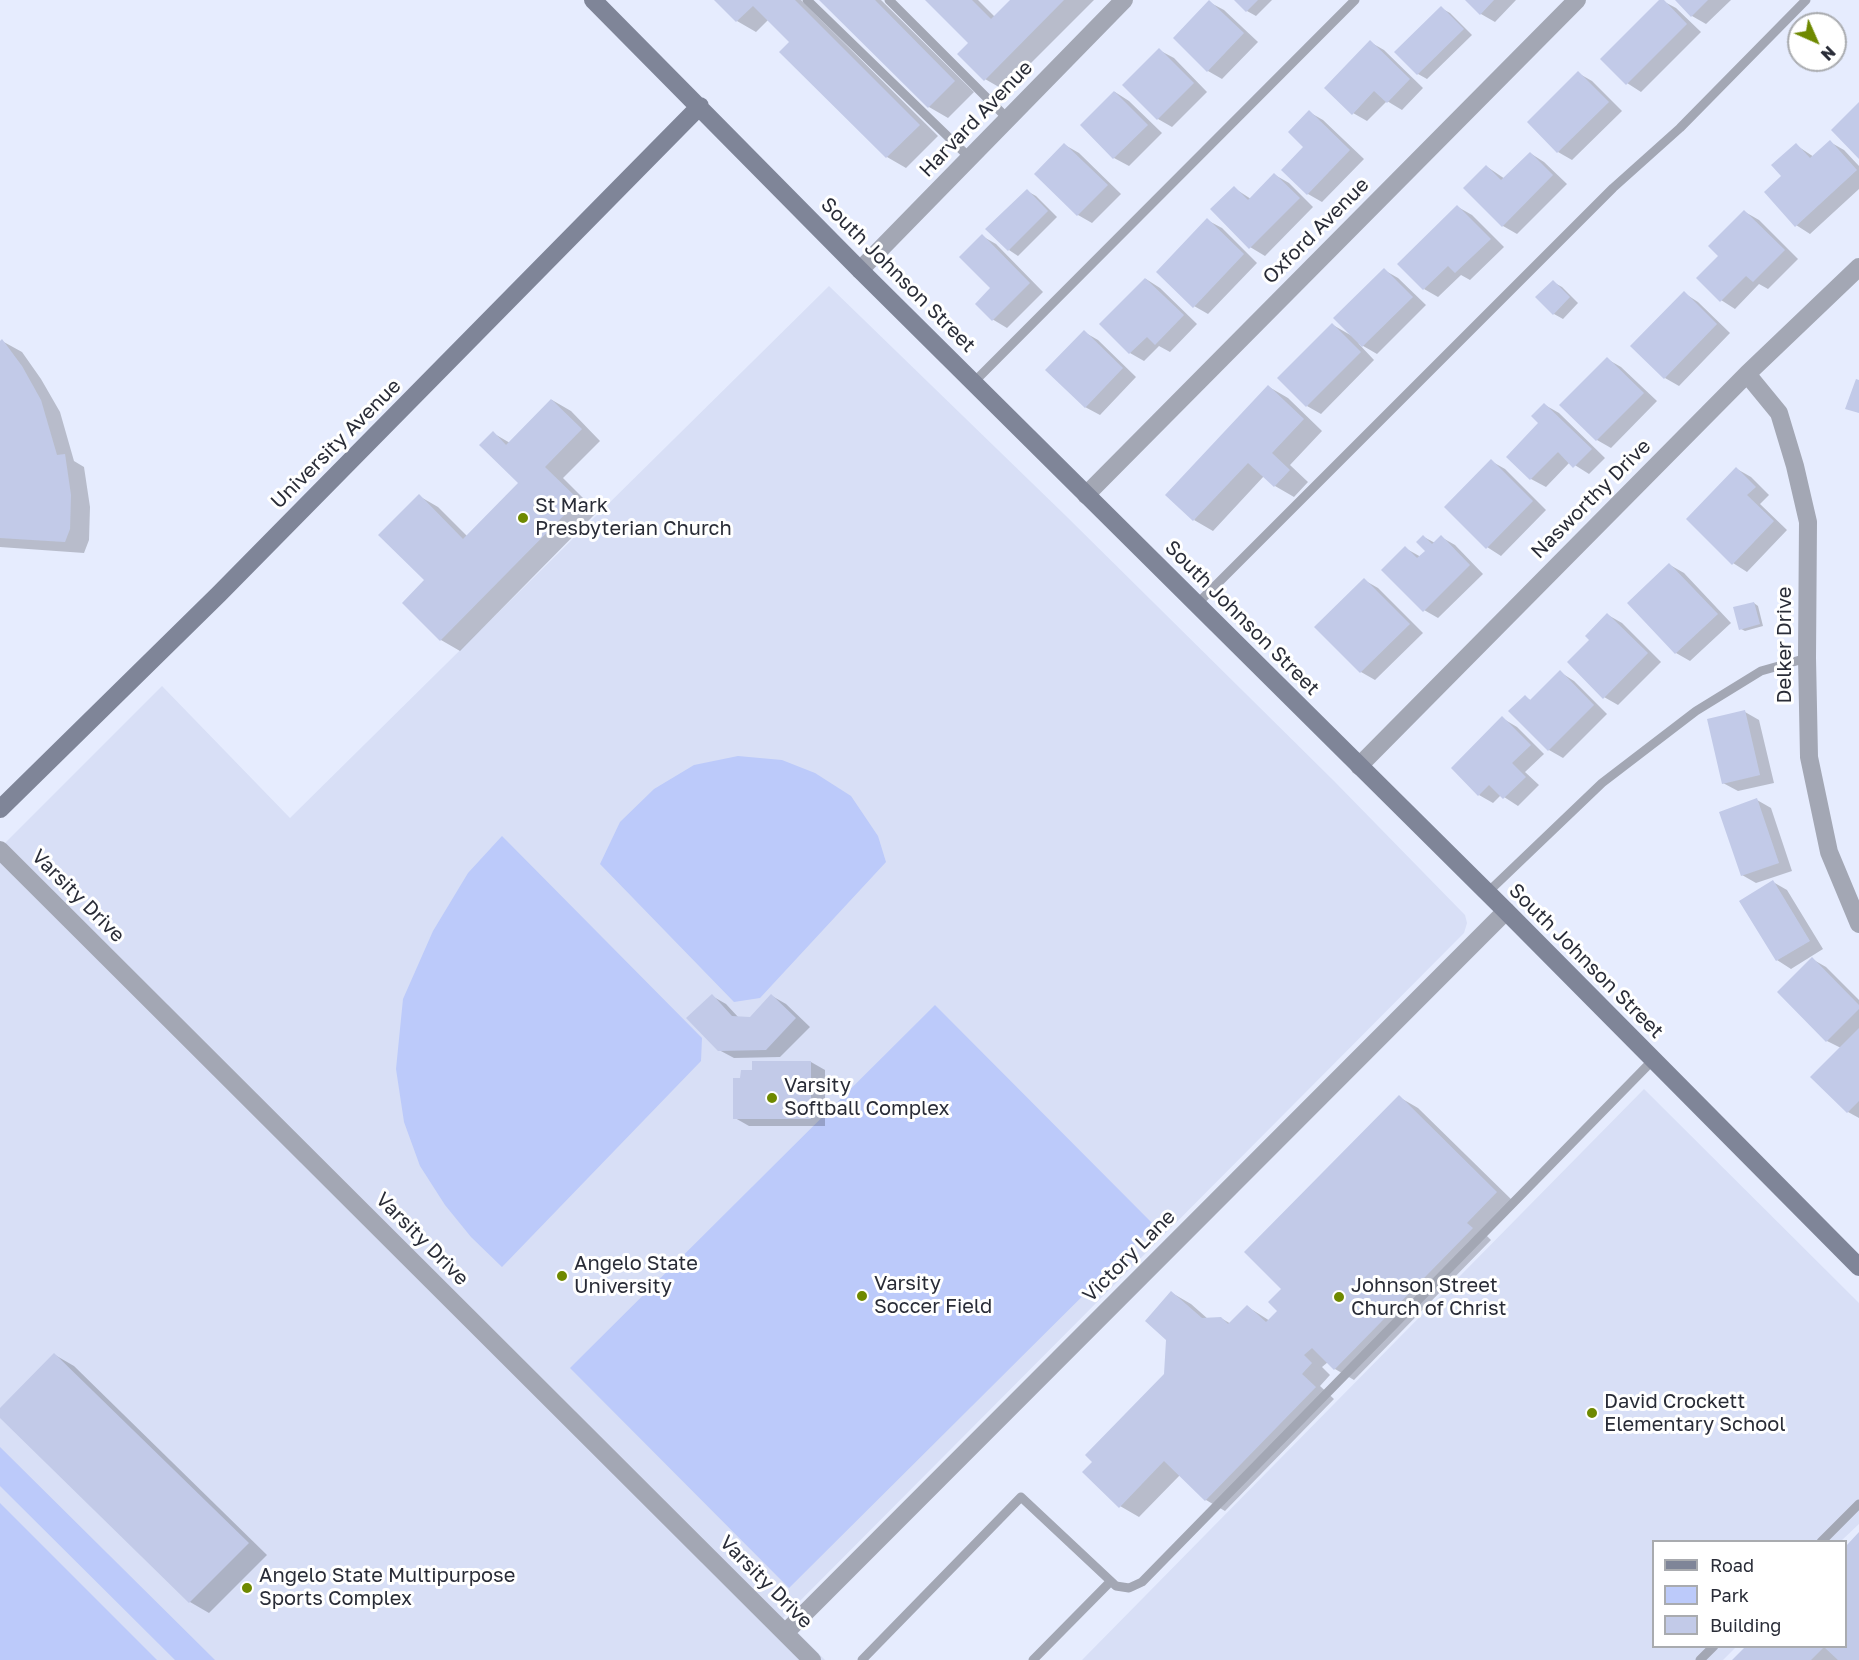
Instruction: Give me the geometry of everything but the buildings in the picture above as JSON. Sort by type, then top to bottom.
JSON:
[{"type":"main road","name":"South Johnson Street","points":[[593,0],[860,270],[1506,911],[1859,1267]]},
{"type":"main road","name":"University Avenue","points":[[0,809],[227,586],[700,106]]},
{"type":"street","name":"Harvard Avenue","points":[[860,270],[1124,0]]},
{"type":"street","name":"Oxford Avenue","points":[[1086,495],[1576,0]]},
{"type":"street","name":"Nasworthy Drive","points":[[1359,766],[1747,374],[1859,267]]},
{"type":"street","name":"Delker Drive","points":[[1747,374],[1779,413],[1795,466],[1808,522],[1809,758],[1829,852],[1859,924]]},
{"type":"street","name":"Varsity Drive","points":[[0,850],[812,1660]]},
{"type":"street","name":"Victory Lane","points":[[785,1633],[1506,911]]},
{"type":"lane","points":[[807,0],[970,158]]},
{"type":"lane","points":[[889,0],[1008,119]]},
{"type":"lane","points":[[974,383],[1355,0]]},
{"type":"lane","points":[[1197,604],[1613,188],[1680,128],[1806,0]]},
{"type":"lane","points":[[1487,893],[1602,783],[1696,711],[1761,671],[1807,658]]},
{"type":"lane","points":[[862,1660],[1021,1497],[1110,1582],[1122,1588],[1129,1588],[1148,1577],[1653,1060]]},
{"type":"lane","points":[[1823,1540],[1859,1504]]},
{"type":"lane","points":[[1033,1660],[1110,1582]]},
{"type":"lane","points":[[1700,1660],[1713,1648]]},
{"type":"shaded area","name":"Angelo State University","points":[[829,286],[1334,781],[1465,915],[1467,923],[1464,933],[783,1618],[825,1660],[0,1660],[0,848],[162,686],[290,818]]},
{"type":"shaded area","name":"David Crockett Elementary School","points":[[1644,1089],[1859,1303],[1859,1524],[1842,1540],[1652,1540],[1652,1648],[1735,1648],[1723,1660],[1082,1660]]},
{"type":"green space","points":[[738,756],[782,760],[815,773],[851,796],[878,836],[886,862],[760,998],[734,1002],[600,864],[620,822],[654,789],[694,765]]},
{"type":"green space","points":[[502,836],[702,1038],[701,1061],[502,1267],[471,1237],[445,1205],[420,1166],[404,1122],[396,1069],[403,999],[433,931],[468,873]]},
{"type":"green space","name":"Varsity Soccer Field","points":[[935,1005],[1154,1225],[789,1588],[570,1368]]},
{"type":"green space","points":[[0,1447],[215,1660],[175,1660],[0,1486]]},
{"type":"green space","points":[[0,1503],[157,1660],[0,1660]]},
{"type":"place","name":"St Mark Presbyterian Church","points":[[523,518]]},
{"type":"place","name":"Varsity Softball Complex","points":[[772,1098]]},
{"type":"place","name":"Angelo State University","points":[[562,1276]]},
{"type":"place","name":"Varsity Soccer Field","points":[[862,1296]]},
{"type":"place","name":"Johnson Street Church of Christ","points":[[1339,1297]]},
{"type":"place","name":"David Crockett Elementary School","points":[[1592,1413]]},
{"type":"place","name":"Angelo State Multipurpose Sports Complex","points":[[247,1588]]}]
